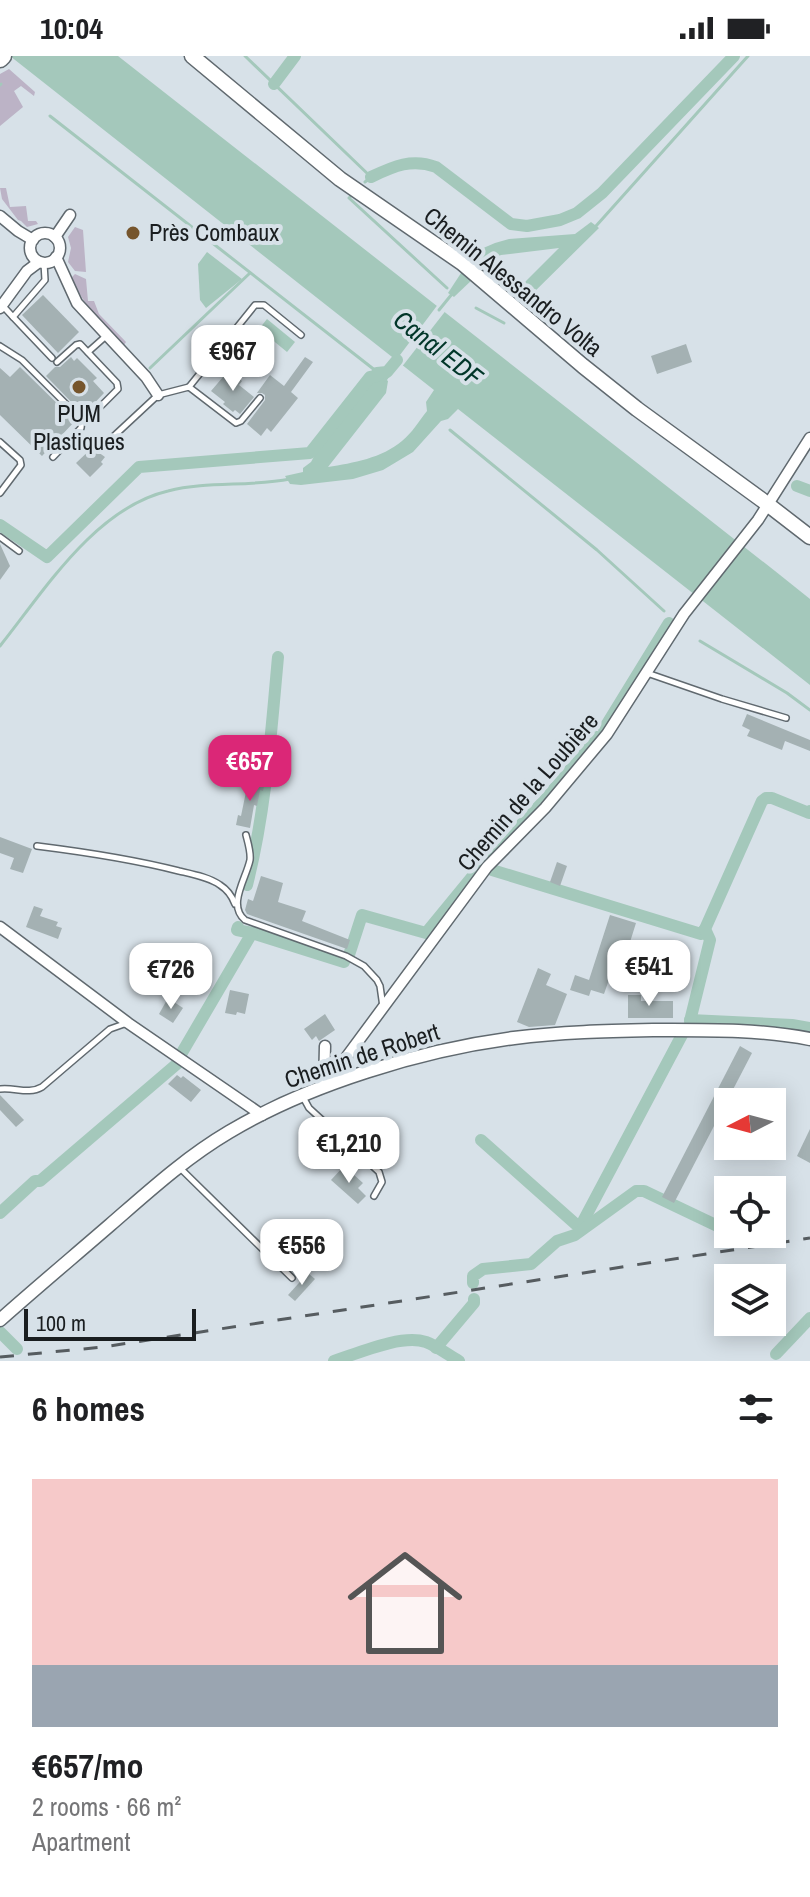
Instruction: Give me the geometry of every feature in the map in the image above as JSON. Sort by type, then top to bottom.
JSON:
[{"type":"main road","name":"Chemin Alessandro Volta","points":[[192,56],[340,179],[462,263],[637,409],[810,537]]},
{"type":"street","points":[[55,237],[70,215]]},
{"type":"street","points":[[0,216],[33,240]]},
{"type":"street","points":[[27,271],[33,240],[46,233],[55,237],[59,245],[56,257],[77,303],[146,377],[158,395]]},
{"type":"street","points":[[31,252],[42,262]]},
{"type":"street","points":[[1,307],[27,271],[56,257]]},
{"type":"street","points":[[123,352],[132,343]]},
{"type":"street","name":"Chemin de la Loubière","points":[[324,1087],[487,867],[545,808],[619,718],[684,614],[758,520],[810,438]]},
{"type":"street","points":[[0,927],[128,1023],[262,1115]]},
{"type":"street","name":"Chemin de Robert","points":[[1,1317],[178,1167],[231,1131],[324,1087],[410,1059],[538,1036],[580,1032],[703,1030],[810,1039]]},
{"type":"street","points":[[324,1087],[325,1046]]},
{"type":"lane","points":[[13,317],[45,280],[42,262]]},
{"type":"lane","points":[[101,448],[158,395],[189,387],[255,305],[264,305],[301,335]]},
{"type":"lane","points":[[1,307],[54,360],[76,345],[82,345],[119,386],[93,414]]},
{"type":"lane","points":[[88,352],[107,336]]},
{"type":"lane","points":[[1,349],[22,360],[82,420],[81,428],[53,457]]},
{"type":"lane","points":[[189,387],[236,423],[260,398]]},
{"type":"lane","points":[[0,442],[20,460],[21,465],[0,493]]},
{"type":"lane","points":[[0,537],[19,551]]},
{"type":"lane","points":[[646,672],[786,718]]},
{"type":"lane","points":[[239,913],[238,897],[251,857],[246,835]]},
{"type":"lane","points":[[37,846],[115,856],[212,880],[232,897],[245,920],[346,956],[364,966],[377,980],[383,1008]]},
{"type":"lane","points":[[0,1089],[28,1092],[42,1087],[110,1029],[128,1023]]},
{"type":"lane","points":[[302,1096],[309,1108],[379,1172],[382,1182],[374,1196]]},
{"type":"lane","points":[[178,1167],[292,1278]]},
{"type":"shaded area","points":[[9,69],[35,92],[34,96],[21,86],[14,91],[23,107],[0,126],[0,74]]},
{"type":"shaded area","points":[[0,188],[6,188],[10,207],[26,206],[28,221],[38,224],[27,227],[18,220],[2,199]]},
{"type":"shaded area","points":[[75,227],[83,230],[86,272],[75,271],[68,262],[71,248],[68,237]]},
{"type":"shaded area","points":[[75,274],[86,279],[88,301],[94,301],[99,314],[126,342],[124,345],[88,306],[72,277]]},
{"type":"shaded area","points":[[232,339],[237,342],[222,362],[224,368],[219,374],[214,363]]},
{"type":"water","name":"Canal EDF","points":[[10,56],[118,56],[775,571],[810,599],[810,685],[458,409],[448,419],[441,421],[413,452],[383,470],[353,479],[290,484],[285,476],[303,472],[303,468],[311,462],[373,381],[383,377],[388,381],[386,393],[328,467],[367,459],[394,447],[427,411],[426,402],[434,390]]},
{"type":"water","points":[[591,222],[599,228],[524,302],[513,294],[559,248],[501,255],[489,260],[481,269],[470,260],[481,249],[495,243],[509,239],[575,234]]},
{"type":"water","points":[[207,252],[242,279],[206,308],[200,300],[198,264]]},
{"type":"water","points":[[463,270],[474,278],[454,297],[448,293]]},
{"type":"water","points":[[267,319],[295,342],[287,352],[259,329]]},
{"type":"water","points":[[250,336],[259,340],[263,349],[259,358],[250,362],[241,358],[237,349],[241,340]]},
{"type":"pier","points":[[439,303],[447,309],[401,368],[394,363]]},
{"type":"building","points":[[43,295],[79,332],[58,353],[22,315]]},
{"type":"building","points":[[686,344],[692,362],[657,374],[651,356]]},
{"type":"building","name":"PUM Plastiques","points":[[71,357],[74,361],[77,358],[97,378],[93,381],[104,393],[82,413],[46,376]]},
{"type":"building","points":[[305,357],[313,362],[291,392],[298,398],[271,432],[267,428],[261,436],[247,424],[265,400],[262,393],[254,397],[270,375],[284,386]]},
{"type":"building","points":[[20,367],[75,421],[42,456],[0,415],[0,368],[10,377]]},
{"type":"building","points":[[229,370],[242,381],[239,385],[254,397],[240,414],[235,410],[233,412],[211,391]]},
{"type":"building","points":[[94,446],[105,457],[101,462],[103,464],[90,477],[76,463]]},
{"type":"building","points":[[0,544],[10,566],[0,580]]},
{"type":"building","points":[[747,714],[810,740],[810,751],[785,741],[782,750],[747,736],[750,730],[742,726]]},
{"type":"building","points":[[253,780],[265,782],[257,806],[254,805],[250,828],[236,825],[248,782],[252,783]]},
{"type":"building","points":[[0,837],[32,849],[23,873],[10,869],[14,858],[0,853]]},
{"type":"building","points":[[557,862],[567,866],[560,886],[550,882]]},
{"type":"building","points":[[261,876],[283,883],[278,902],[306,911],[302,921],[350,940],[347,949],[247,914],[248,899],[253,901]]},
{"type":"building","points":[[34,906],[43,909],[40,916],[58,922],[56,926],[62,928],[58,939],[26,927]]},
{"type":"building","points":[[610,915],[636,923],[620,974],[612,971],[604,994],[591,990],[589,996],[570,990],[575,975],[589,980]]},
{"type":"building","points":[[538,968],[551,974],[546,985],[567,994],[555,1025],[529,1027],[517,1022]]},
{"type":"building","points":[[230,990],[249,994],[245,1014],[225,1013]]},
{"type":"building","points":[[628,995],[641,995],[641,1001],[673,1001],[673,1018],[628,1018]]},
{"type":"building","points":[[168,998],[183,1008],[173,1023],[159,1014]]},
{"type":"building","points":[[325,1014],[335,1030],[319,1041],[316,1036],[312,1040],[304,1029]]},
{"type":"building","points":[[740,1046],[752,1053],[734,1088],[718,1088]]},
{"type":"building","points":[[177,1075],[201,1090],[191,1102],[168,1084]]},
{"type":"building","points":[[0,1095],[24,1120],[16,1127],[0,1110]]},
{"type":"building","points":[[714,1096],[714,1126],[674,1203],[662,1197]]},
{"type":"building","points":[[810,1129],[810,1163],[797,1156]]},
{"type":"building","points":[[344,1166],[363,1183],[358,1188],[366,1196],[358,1204],[331,1180]]},
{"type":"building","points":[[308,1273],[315,1279],[295,1301],[288,1295]]},
{"type":"waterway","points":[[245,56],[371,177],[365,182]]},
{"type":"waterway","points":[[274,84],[295,56]]},
{"type":"waterway","points":[[371,177],[403,164],[427,164],[436,167],[511,224],[527,226],[560,220],[577,213],[602,193],[734,56]]},
{"type":"waterway","points":[[596,226],[748,56]]},
{"type":"waterway","points":[[50,116],[376,371]]},
{"type":"waterway","points":[[350,197],[447,288]]},
{"type":"waterway","points":[[150,368],[250,273]]},
{"type":"waterway","points":[[439,310],[452,294]]},
{"type":"waterway","points":[[476,308],[504,323]]},
{"type":"waterway","points":[[0,525],[47,557],[139,467],[310,453],[370,377],[387,372],[397,360]]},
{"type":"waterway","points":[[385,380],[400,360]]},
{"type":"waterway","points":[[450,430],[597,550],[664,611]]},
{"type":"waterway","points":[[0,646],[73,554],[94,533],[142,500],[183,488],[290,479]]},
{"type":"waterway","points":[[797,486],[810,491]]},
{"type":"waterway","points":[[604,729],[669,623]]},
{"type":"waterway","points":[[700,641],[810,710]]},
{"type":"waterway","points":[[247,885],[263,800],[278,657]]},
{"type":"waterway","points":[[349,955],[362,915],[426,933],[481,866],[545,800],[597,737]]},
{"type":"waterway","points":[[690,1021],[710,940],[705,929],[762,801],[772,798],[810,811]]},
{"type":"waterway","points":[[492,870],[701,934],[705,929]]},
{"type":"waterway","points":[[180,1056],[252,933],[237,930],[238,927]]},
{"type":"waterway","points":[[252,933],[344,962]]},
{"type":"waterway","points":[[690,1020],[810,1028]]},
{"type":"waterway","points":[[579,1229],[683,1033]]},
{"type":"waterway","points":[[0,1213],[178,1063]]},
{"type":"waterway","points":[[481,1140],[580,1228]]},
{"type":"waterway","points":[[473,1283],[473,1276],[483,1269],[531,1264],[557,1241],[575,1235],[636,1191],[644,1191],[714,1224]]},
{"type":"waterway","points":[[436,1348],[474,1303],[474,1299]]},
{"type":"waterway","points":[[776,1354],[810,1318]]},
{"type":"waterway","points":[[0,1332],[17,1349]]},
{"type":"waterway","points":[[334,1361],[405,1340],[426,1342],[459,1361]]},
{"type":"railway","points":[[0,1357],[103,1347],[810,1238]]},
{"type":"place","name":"Près Combaux","points":[[133,233]]},
{"type":"place","name":"PUM Plastiques","points":[[79,387]]}]
